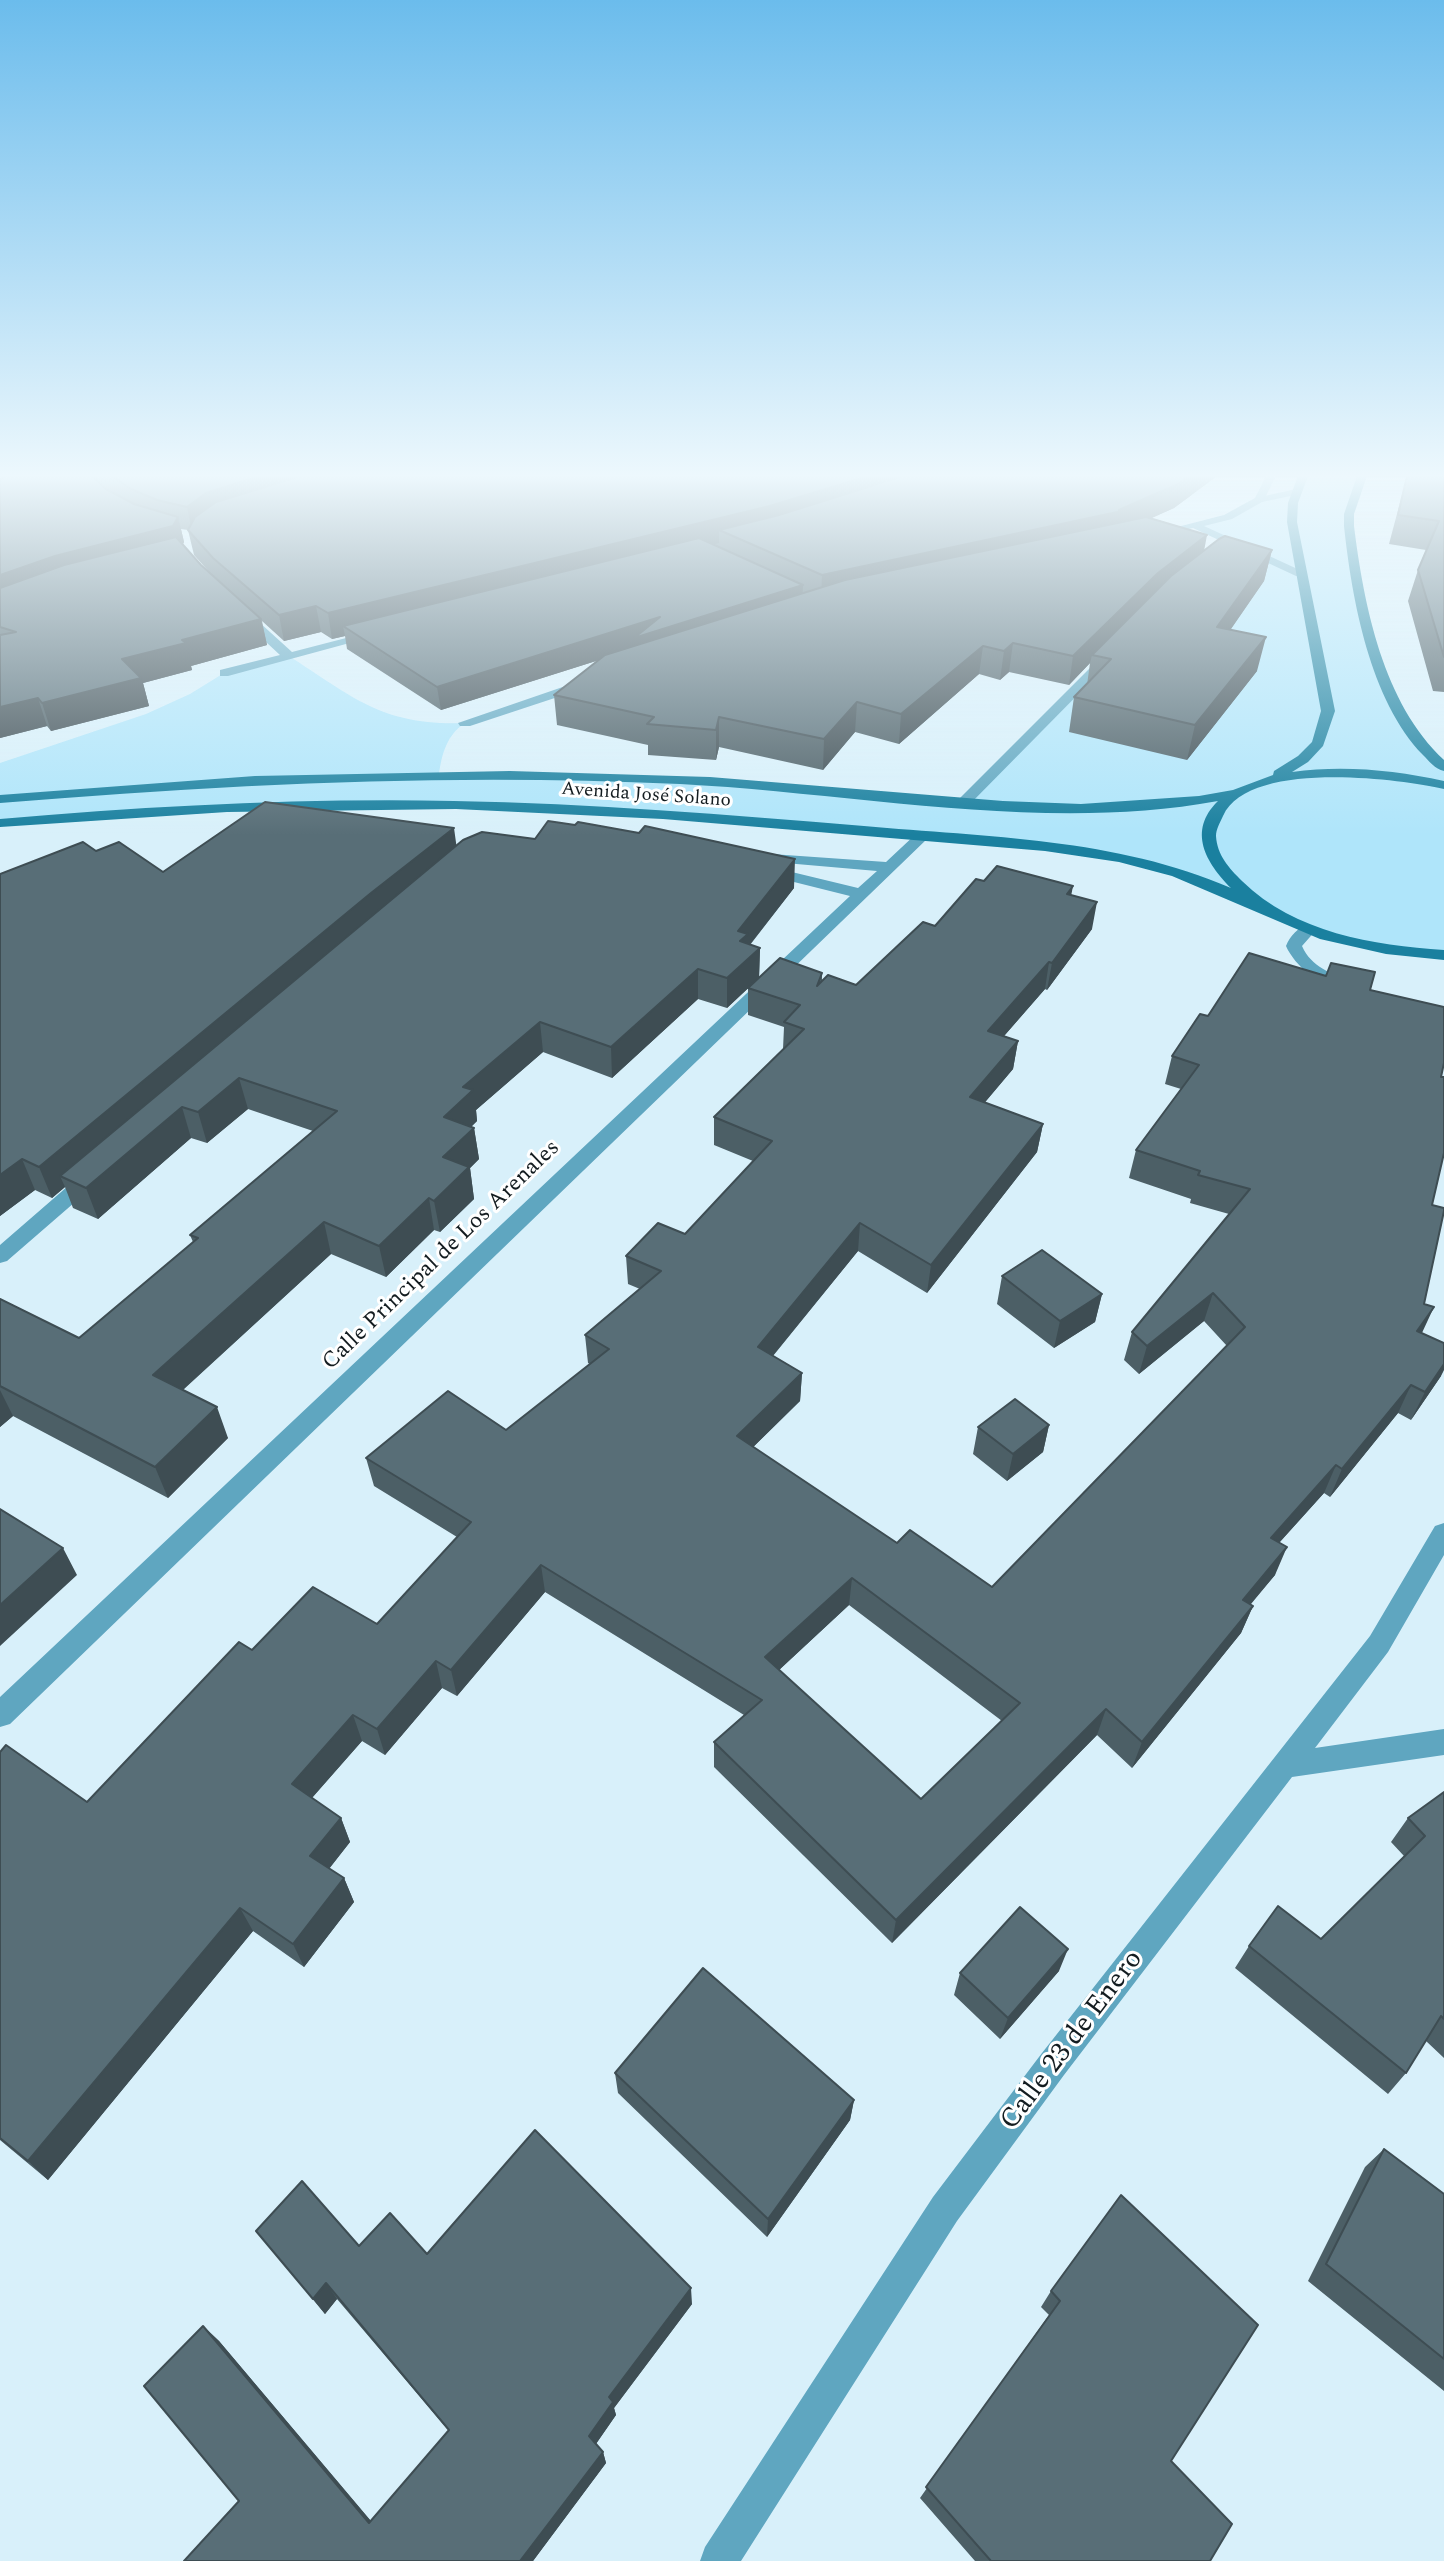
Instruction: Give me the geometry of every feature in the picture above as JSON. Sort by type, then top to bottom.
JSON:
[{"type":"street","points":[[1304,596],[1328,711],[1318,743],[1303,760],[1239,793],[1224,804],[1213,818],[1209,832],[1210,849],[1218,866],[1233,883],[1278,915],[1309,929],[1380,948],[1444,955]]},
{"type":"street","points":[[1364,596],[1389,690],[1401,716],[1412,734],[1444,767]]},
{"type":"street","points":[[232,605],[289,656]]},
{"type":"street","points":[[224,673],[392,630]]},
{"type":"street","points":[[963,803],[1115,651]]},
{"type":"street","points":[[465,723],[590,682]]},
{"type":"street","points":[[1259,784],[1283,777],[1340,771],[1403,776],[1444,785]]},
{"type":"street","name":"Avenida José Solano","points":[[0,799],[239,782],[523,774],[683,780],[1049,809],[1122,810],[1166,806],[1239,793]]},
{"type":"street","name":"Avenida José Solano","points":[[0,823],[220,808],[423,806],[607,811],[1045,846],[1129,859],[1187,875],[1278,915]]},
{"type":"street","name":"Calle Principal de Los Arenales","points":[[0,1715],[922,836]]},
{"type":"street","points":[[743,854],[889,867]]},
{"type":"street","points":[[755,868],[861,894]]},
{"type":"street","points":[[1309,929],[1297,939],[1294,946],[1297,955],[1321,975],[1364,990]]},
{"type":"street","points":[[0,1256],[104,1167]]},
{"type":"street","name":"Calle 23 de Enero","points":[[719,2561],[946,2209],[1053,2064],[1380,1644],[1444,1534]]},
{"type":"street","points":[[1287,1765],[1444,1742]]},
{"type":"shaded area","points":[[1186,596],[1364,596],[1389,690],[1444,767],[1444,955],[1343,940],[1187,875],[1092,853],[607,811],[282,806],[0,823],[0,763],[146,714],[190,694],[224,673],[289,656],[352,696],[390,714],[437,723],[465,723],[446,745],[439,774],[587,775],[963,803],[994,771]]},
{"type":"building","points":[[0,596],[235,596],[261,619],[182,640],[186,643],[122,659],[141,678],[42,703],[38,698],[0,707],[0,635],[16,632],[0,627]]},
{"type":"building","points":[[256,596],[400,596],[328,613],[316,606],[279,615]]},
{"type":"building","points":[[466,596],[769,596],[634,638],[660,617],[437,687],[343,626]]},
{"type":"building","points":[[795,596],[1135,596],[1073,656],[1013,643],[1004,651],[983,646],[901,714],[857,702],[824,739],[719,717],[716,730],[647,724],[654,717],[554,695],[605,655]]},
{"type":"building","points":[[1151,596],[1239,596],[1217,627],[1266,637],[1195,725],[1074,697],[1111,659],[1092,655]]},
{"type":"building","points":[[1426,596],[1444,596],[1444,657]]},
{"type":"building","points":[[265,802],[454,828],[371,893],[39,1167],[22,1159],[0,1175],[0,874],[83,842],[96,851],[119,842],[163,872]]},
{"type":"building","points":[[548,821],[575,825],[578,822],[639,833],[645,826],[795,859],[738,931],[748,934],[740,941],[760,948],[727,978],[698,969],[611,1047],[540,1022],[463,1087],[473,1090],[444,1117],[474,1128],[443,1157],[469,1167],[434,1201],[429,1198],[379,1246],[324,1222],[153,1375],[217,1407],[155,1467],[0,1386],[0,1299],[79,1338],[198,1238],[190,1235],[337,1111],[239,1078],[198,1112],[182,1107],[86,1188],[60,1176],[463,840],[482,832],[535,839]]},
{"type":"building","points":[[997,866],[1073,886],[1067,894],[1097,902],[1052,963],[1049,962],[988,1031],[1018,1041],[970,1097],[1043,1124],[931,1265],[860,1223],[758,1347],[802,1373],[737,1436],[897,1543],[910,1530],[992,1587],[1245,1327],[1213,1293],[1147,1346],[1132,1332],[1250,1189],[1198,1175],[1200,1171],[1136,1150],[1199,1065],[1172,1056],[1200,1014],[1208,1016],[1249,953],[1326,976],[1331,963],[1375,972],[1370,990],[1444,1007],[1444,1063],[1441,1077],[1444,1077],[1444,1153],[1432,1205],[1444,1208],[1444,1211],[1424,1304],[1434,1307],[1417,1331],[1444,1343],[1444,1364],[1425,1392],[1411,1385],[1342,1469],[1336,1465],[1271,1538],[1287,1547],[1243,1600],[1253,1606],[1142,1742],[1106,1709],[896,1920],[714,1742],[762,1700],[541,1565],[451,1670],[436,1661],[377,1729],[353,1715],[292,1784],[341,1818],[310,1856],[344,1878],[293,1944],[240,1908],[28,2161],[0,2138],[0,1752],[6,1745],[87,1802],[239,1642],[252,1650],[313,1587],[377,1624],[471,1522],[366,1458],[448,1391],[506,1430],[609,1349],[585,1335],[661,1271],[626,1256],[658,1223],[685,1234],[772,1141],[714,1117],[804,1029],[784,1022],[800,1005],[748,988],[780,958],[822,973],[817,986],[828,975],[856,985],[923,922],[935,926],[976,879],[984,881]],"holes":[[[852,1578],[1020,1703],[921,1799],[765,1657]]]},
{"type":"building","points":[[1042,1250],[1102,1294],[1060,1321],[1002,1276]]},
{"type":"building","points":[[1015,1399],[1049,1425],[1013,1454],[978,1427]]},
{"type":"building","points":[[0,1509],[63,1548],[0,1605]]},
{"type":"building","points":[[1444,1792],[1444,2019],[1441,2016],[1406,2073],[1249,1946],[1278,1906],[1321,1939],[1425,1836],[1408,1818]]},
{"type":"building","points":[[1020,1907],[1068,1949],[1008,2018],[960,1973]]},
{"type":"building","points":[[703,1968],[854,2100],[768,2219],[615,2073]]},
{"type":"building","points":[[535,2130],[691,2288],[609,2397],[613,2402],[589,2436],[603,2452],[520,2561],[184,2561],[239,2501],[144,2386],[203,2326],[369,2523],[449,2430],[326,2283],[313,2299],[256,2231],[302,2181],[359,2246],[390,2213],[427,2254]]},
{"type":"building","points":[[1384,2149],[1444,2194],[1444,2359],[1326,2264]]},
{"type":"building","points":[[1121,2195],[1258,2325],[1171,2461],[1232,2524],[1210,2561],[991,2561],[926,2487],[1060,2301],[1051,2291]]}]
